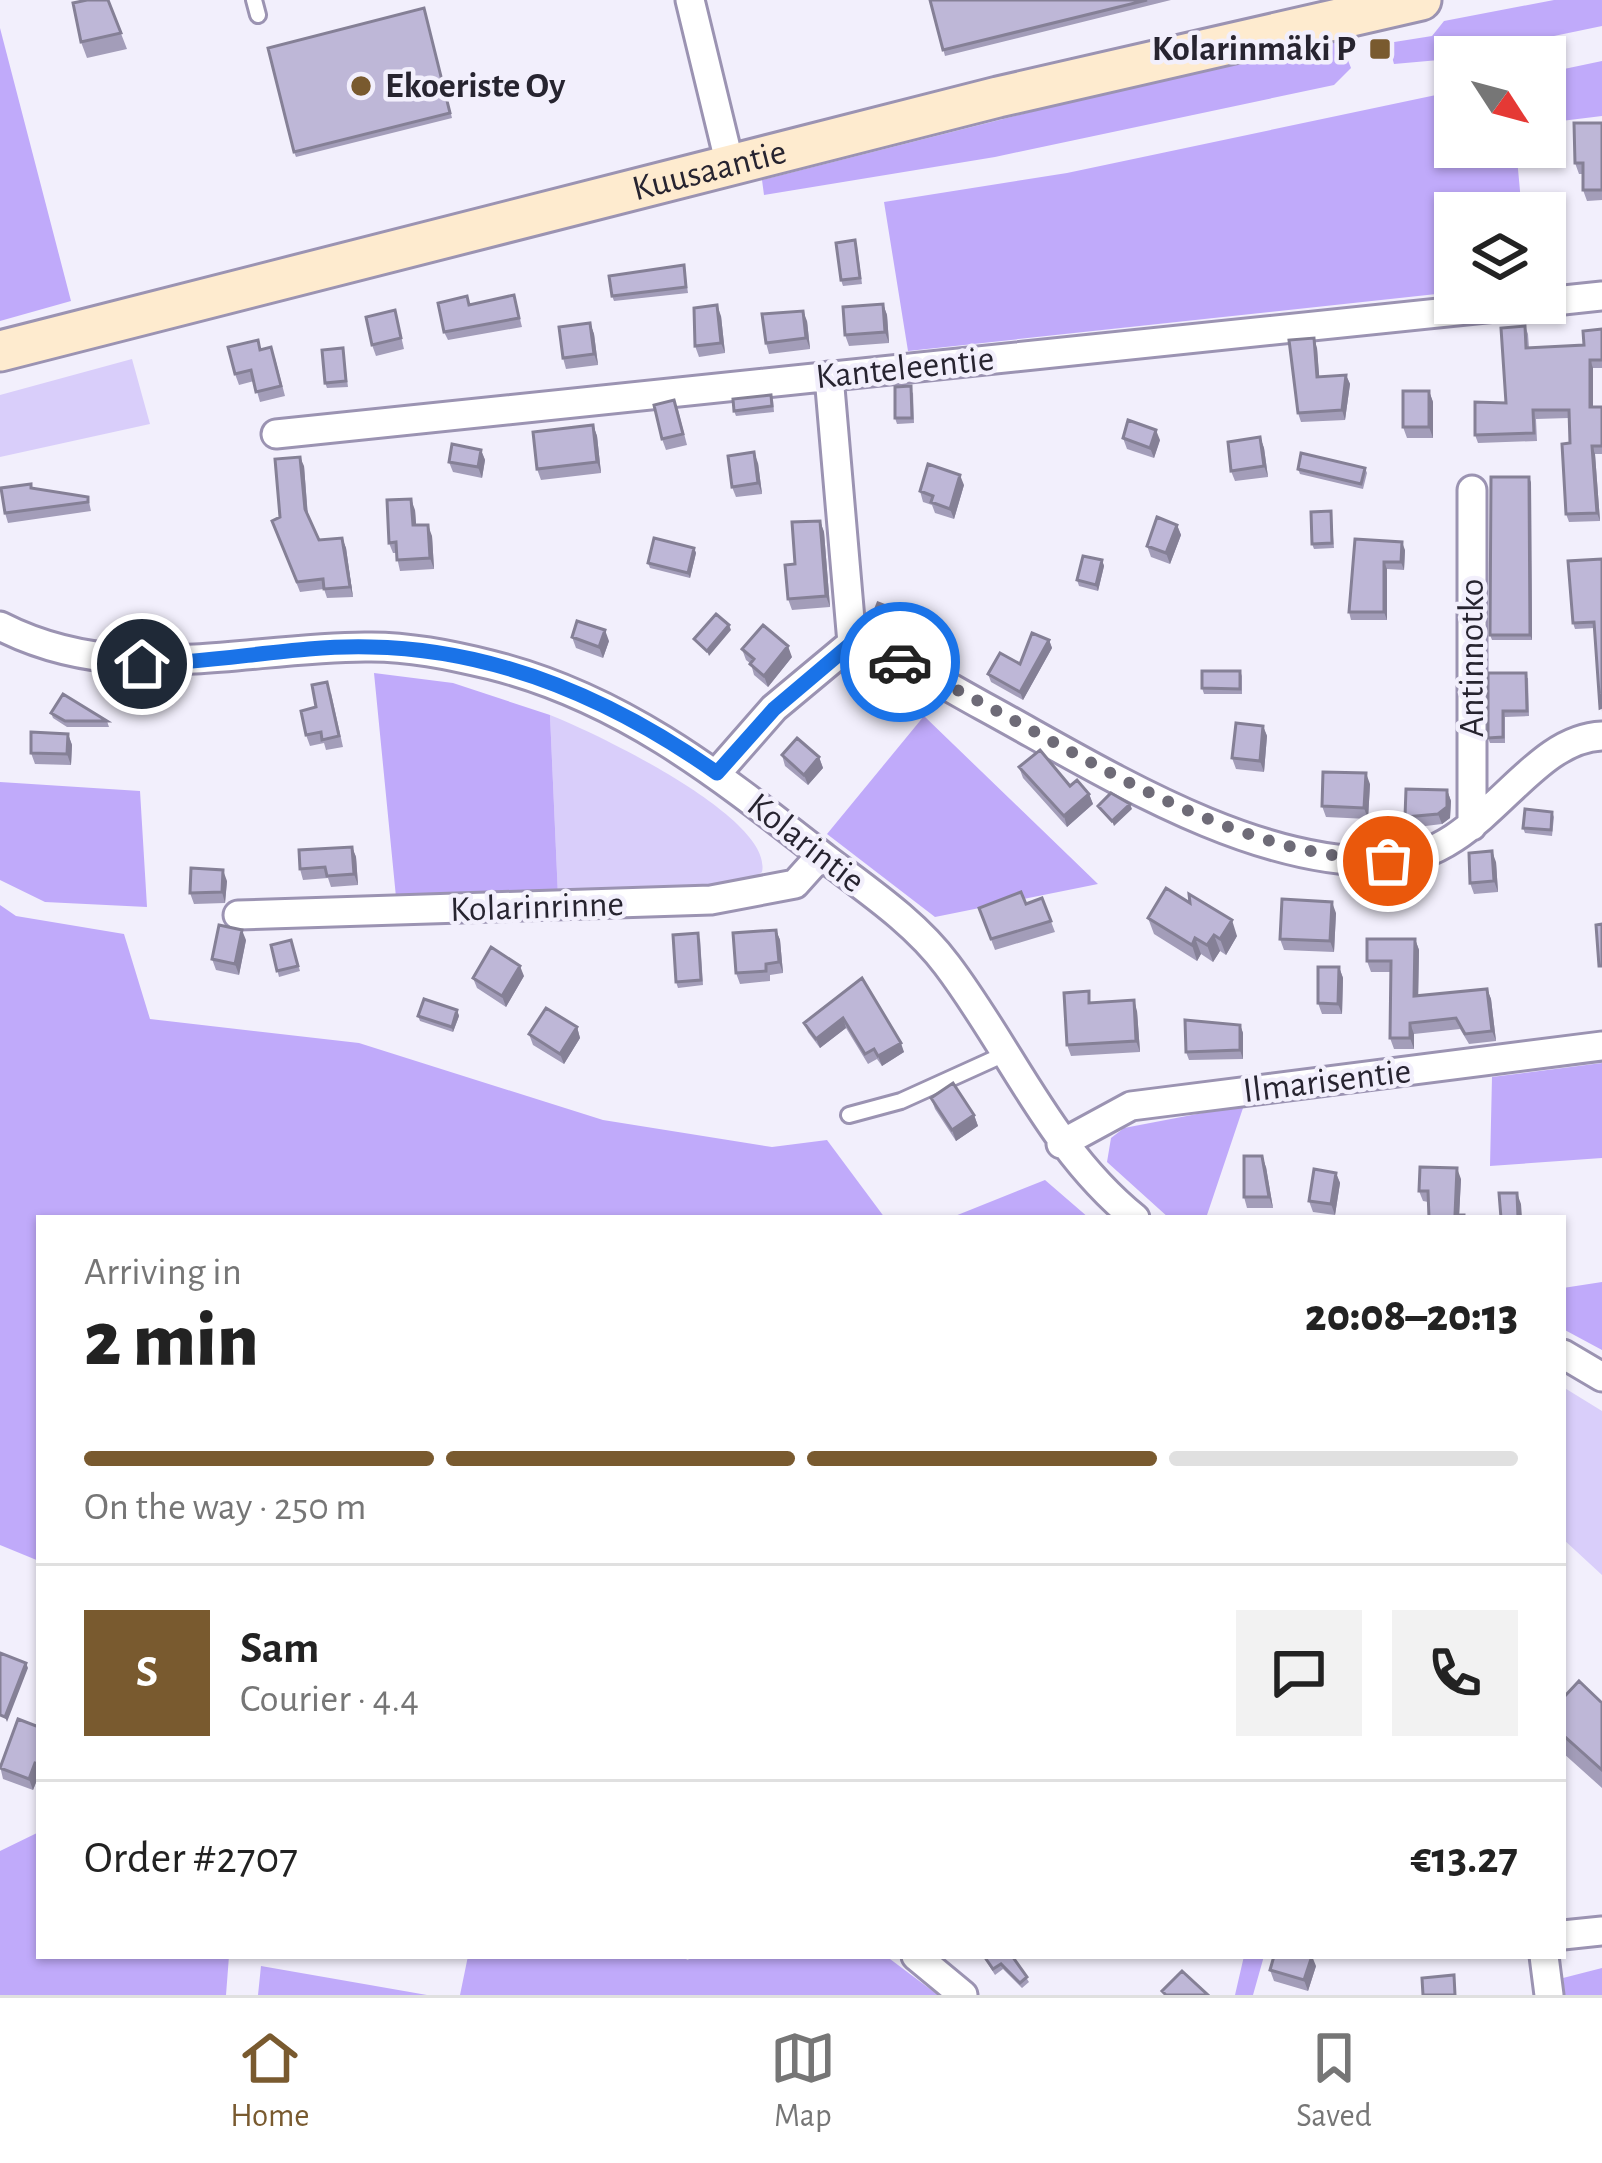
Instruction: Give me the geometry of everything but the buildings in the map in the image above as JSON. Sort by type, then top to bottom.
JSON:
[{"type":"main road","name":"Kuusaantie","points":[[0,350],[730,165],[1421,0]]},
{"type":"street","points":[[690,0],[730,165]]},
{"type":"street","points":[[1566,300],[1602,296]]},
{"type":"street","name":"Kanteleentie","points":[[276,434],[1434,313]]},
{"type":"street","points":[[829,376],[852,643]]},
{"type":"street","name":"Antinnotko","points":[[1472,490],[1472,826]]},
{"type":"street","name":"Kolarintie","points":[[0,626],[55,650],[142,664],[370,647],[468,659],[592,699],[649,728],[717,773],[924,938],[1006,1053],[1061,1144],[1133,1215]]},
{"type":"street","points":[[717,773],[774,709],[852,643]]},
{"type":"street","points":[[852,643],[913,668],[1084,761],[1268,844],[1309,855],[1388,861],[1440,849],[1568,742],[1602,736]]},
{"type":"street","name":"Kolarinrinne","points":[[238,915],[710,900],[795,884],[821,855]]},
{"type":"street","name":"Ilmarisentie","points":[[1061,1144],[1131,1106],[1602,1046]]},
{"type":"street","points":[[1566,1356],[1602,1377]]},
{"type":"street","points":[[1566,1935],[1602,1931]]},
{"type":"street","points":[[920,1959],[963,1995]]},
{"type":"street","points":[[1544,1959],[1549,1995]]},
{"type":"lane","points":[[849,1115],[901,1101],[1006,1053]]},
{"type":"shaded area","points":[[1554,0],[1602,0],[1602,26],[1554,36],[1434,36],[1434,60],[1394,64],[1388,43],[1432,36],[1444,21]]},
{"type":"shaded area","points":[[0,28],[71,301],[0,321]]},
{"type":"shaded area","points":[[1332,36],[1340,40],[1351,68],[1334,85],[995,157],[764,195],[762,180]]},
{"type":"shaded area","points":[[1602,61],[1602,116],[1566,120],[1566,69]]},
{"type":"shaded area","points":[[1434,95],[1434,168],[1518,168],[1520,192],[1434,192],[1434,294],[908,351],[884,202],[1067,173]]},
{"type":"shaded area","points":[[132,359],[150,424],[0,457],[0,395]]},
{"type":"shaded area","points":[[374,673],[453,683],[550,715],[558,896],[396,897]]},
{"type":"shaded area","points":[[550,715],[640,758],[712,803],[758,850],[762,872],[749,881],[558,896]]},
{"type":"shaded area","points":[[924,716],[1098,884],[935,917],[827,834]]},
{"type":"shaded area","points":[[0,782],[140,791],[147,907],[45,902],[0,880]]},
{"type":"shaded area","points":[[0,905],[16,916],[124,934],[150,1019],[359,1043],[603,1120],[772,1147],[827,1140],[883,1215],[36,1215],[36,1560],[0,1545]]},
{"type":"shaded area","points":[[1602,1063],[1602,1158],[1490,1166],[1492,1077]]},
{"type":"shaded area","points":[[1244,1105],[1207,1215],[1166,1215],[1107,1162],[1111,1138],[1124,1128]]},
{"type":"shaded area","points":[[1045,1180],[1086,1215],[958,1215]]},
{"type":"shaded area","points":[[1602,1282],[1602,1350],[1566,1331],[1566,1288]]},
{"type":"shaded area","points":[[1566,1389],[1602,1411],[1602,1575],[1566,1542]]},
{"type":"shaded area","points":[[36,1833],[36,1959],[229,1959],[226,1995],[0,1995],[0,1851]]},
{"type":"shaded area","points":[[467,1959],[890,1959],[938,1995],[460,1995]]},
{"type":"shaded area","points":[[1243,1959],[1263,1959],[1253,1995],[1235,1995]]},
{"type":"shaded area","points":[[261,1966],[427,1995],[258,1995]]},
{"type":"shaded area","points":[[1602,1968],[1602,1995],[1565,1995],[1563,1978]]},
{"type":"way so far","points":[[900,662],[1084,761],[1222,826],[1309,855],[1388,861]]},
{"type":"place","name":"Kolarinmäki P","points":[[1380,49]]},
{"type":"place","name":"Ekoeriste Oy","points":[[361,86]]},
{"type":"route","points":[[142,664],[370,647],[468,659],[574,691],[649,728],[717,773],[774,709],[852,643],[900,662]]}]
